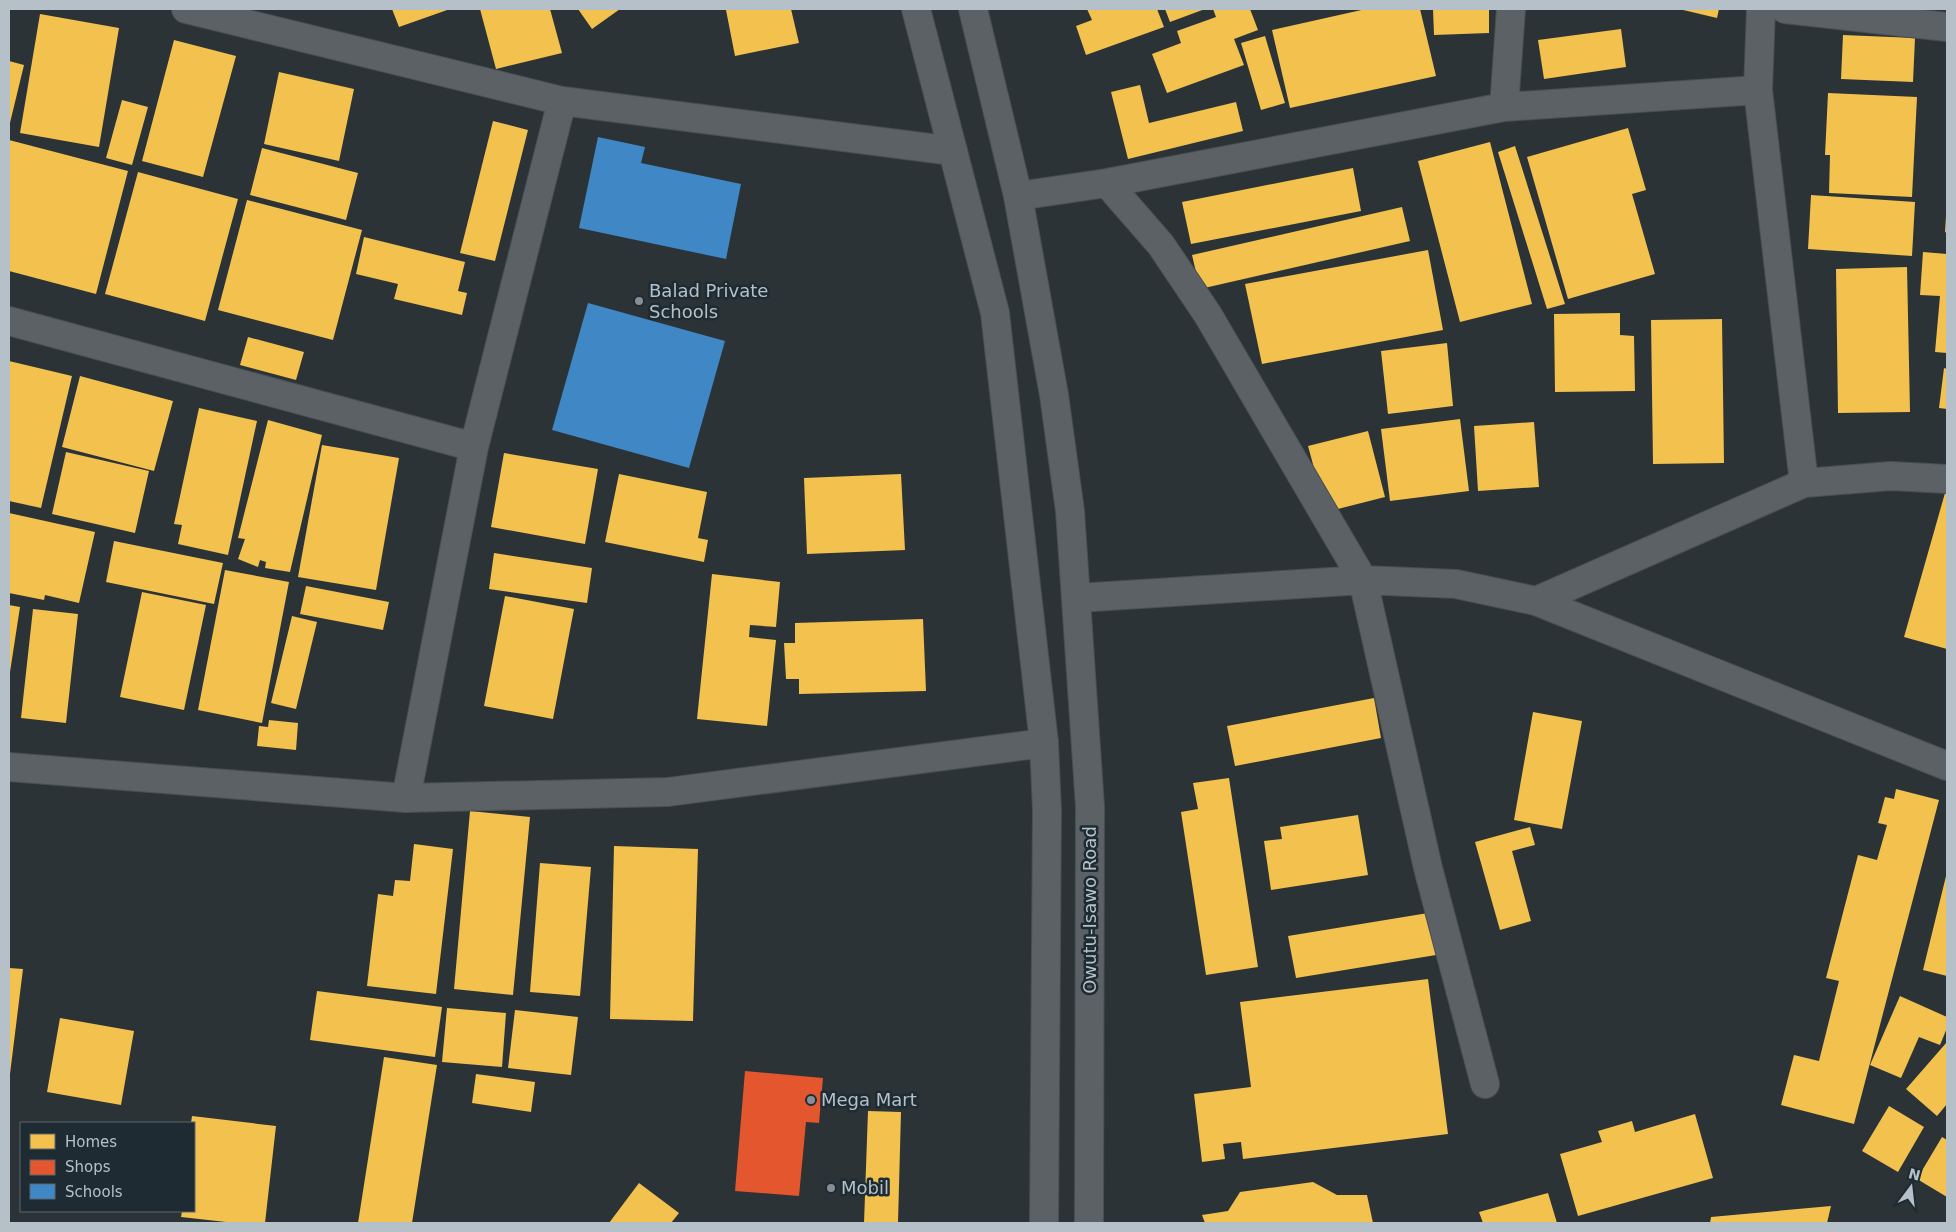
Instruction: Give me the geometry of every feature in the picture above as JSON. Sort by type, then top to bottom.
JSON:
[{"type":"street","points":[[186,9],[562,102],[953,151]]},
{"type":"street","points":[[916,9],[995,313],[1044,743],[1047,811],[1044,1223]]},
{"type":"street","name":"Owutu-Isawo Road","points":[[973,9],[1018,196],[1042,322],[1062,449],[1077,598],[1090,807],[1089,1223]]},
{"type":"street","points":[[1504,107],[1511,9]]},
{"type":"street","points":[[1761,9],[1758,90],[1804,483]]},
{"type":"street","points":[[1785,9],[1947,27]]},
{"type":"street","points":[[1018,196],[1107,183],[1504,107],[1758,90]]},
{"type":"street","points":[[406,798],[474,447],[562,102]]},
{"type":"street","points":[[1107,183],[1161,245],[1208,316],[1363,580],[1428,868],[1484,1084]]},
{"type":"street","points":[[9,321],[474,447]]},
{"type":"street","points":[[1536,600],[1804,483],[1891,476],[1947,479]]},
{"type":"street","points":[[1077,598],[1363,580],[1456,584],[1536,600],[1947,766]]},
{"type":"street","points":[[9,766],[406,798],[668,792],[1044,743]]},
{"type":"building: Homes","points":[[392,9],[450,9],[399,27]]},
{"type":"building: Homes","points":[[480,9],[550,9],[562,53],[496,69]]},
{"type":"building: Homes","points":[[578,9],[620,9],[592,29]]},
{"type":"building: Homes","points":[[791,9],[799,43],[735,56],[726,10]]},
{"type":"building: Homes","points":[[1087,9],[1157,9],[1164,27],[1086,55],[1076,26],[1092,20]]},
{"type":"building: Homes","points":[[1165,9],[1205,9],[1170,22]]},
{"type":"building: Homes","points":[[1213,9],[1250,9],[1258,30],[1234,39],[1244,65],[1167,93],[1152,54],[1181,43],[1177,31],[1216,17]]},
{"type":"building: Homes","points":[[1366,9],[1420,9],[1436,76],[1290,108],[1272,30]]},
{"type":"building: Homes","points":[[1433,9],[1489,9],[1489,33],[1434,35]]},
{"type":"building: Homes","points":[[1679,9],[1719,9],[1717,18]]},
{"type":"building: Homes","points":[[40,14],[119,28],[99,147],[20,133]]},
{"type":"building: Homes","points":[[1621,29],[1626,67],[1544,79],[1538,40]]},
{"type":"building: Homes","points":[[1843,35],[1915,38],[1913,82],[1841,79]]},
{"type":"building: Homes","points":[[1265,36],[1285,103],[1261,110],[1241,43]]},
{"type":"building: Homes","points":[[174,40],[236,56],[203,177],[142,161]]},
{"type":"building: Homes","points":[[9,61],[24,65],[9,127]]},
{"type":"building: Homes","points":[[279,72],[354,89],[339,161],[264,144]]},
{"type":"building: Homes","points":[[1140,85],[1149,123],[1236,102],[1243,131],[1128,159],[1111,92]]},
{"type":"building: Homes","points":[[1828,93],[1917,97],[1912,197],[1829,193],[1830,155],[1825,155]]},
{"type":"building: Homes","points":[[122,100],[148,107],[132,165],[106,158]]},
{"type":"building: Homes","points":[[493,121],[528,130],[495,261],[460,253]]},
{"type":"building: Homes","points":[[1628,128],[1646,190],[1632,194],[1655,274],[1568,299],[1527,157]]},
{"type":"building: Homes","points":[[9,140],[128,171],[96,294],[9,271]]},
{"type":"building: Homes","points":[[1490,142],[1532,304],[1460,322],[1418,161]]},
{"type":"building: Homes","points":[[1515,146],[1565,304],[1547,309],[1498,152]]},
{"type":"building: Homes","points":[[262,148],[358,173],[346,220],[250,195]]},
{"type":"building: Homes","points":[[1353,168],[1361,211],[1191,244],[1182,202]]},
{"type":"building: Homes","points":[[138,172],[238,199],[205,321],[105,294]]},
{"type":"building: Homes","points":[[1811,195],[1915,202],[1912,256],[1808,249]]},
{"type":"building: Homes","points":[[247,200],[362,230],[333,340],[218,310]]},
{"type":"building: Homes","points":[[1402,207],[1410,241],[1200,289],[1192,255]]},
{"type":"building: Homes","points":[[1947,216],[1947,233],[1945,232]]},
{"type":"building: Homes","points":[[364,237],[465,262],[458,291],[467,293],[462,315],[394,299],[398,284],[356,274]]},
{"type":"building: Homes","points":[[1428,250],[1443,330],[1262,364],[1245,284]]},
{"type":"building: Homes","points":[[1923,252],[1947,254],[1947,353],[1935,352],[1940,296],[1920,295]]},
{"type":"building: Homes","points":[[1907,267],[1910,412],[1838,413],[1836,269]]},
{"type":"building: Homes","points":[[1620,313],[1620,335],[1634,336],[1635,391],[1555,392],[1554,314]]},
{"type":"building: Homes","points":[[1722,319],[1724,463],[1653,464],[1651,320]]},
{"type":"building: Homes","points":[[248,337],[304,352],[296,380],[240,365]]},
{"type":"building: Homes","points":[[1447,343],[1453,406],[1388,414],[1381,351]]},
{"type":"building: Homes","points":[[9,361],[72,376],[41,508],[9,501]]},
{"type":"building: Homes","points":[[1944,368],[1947,369],[1947,409],[1939,408]]},
{"type":"building: Homes","points":[[80,376],[173,401],[154,471],[62,447]]},
{"type":"building: Homes","points":[[199,408],[257,421],[228,555],[178,544],[182,525],[174,524]]},
{"type":"building: Homes","points":[[1460,419],[1469,491],[1390,501],[1381,429]]},
{"type":"building: Homes","points":[[268,420],[322,435],[290,572],[265,568],[266,562],[260,560],[258,567],[238,559],[245,539],[238,538]]},
{"type":"building: Homes","points":[[1534,422],[1539,487],[1478,491],[1474,426]]},
{"type":"building: Homes","points":[[1368,431],[1385,497],[1326,512],[1308,446]]},
{"type":"building: Homes","points":[[322,445],[399,458],[376,590],[298,577]]},
{"type":"building: Homes","points":[[66,452],[149,471],[135,533],[52,514]]},
{"type":"building: Homes","points":[[504,453],[598,469],[585,544],[491,527]]},
{"type":"building: Homes","points":[[619,474],[707,492],[698,538],[708,540],[704,562],[605,542]]},
{"type":"building: Homes","points":[[901,474],[905,550],[807,554],[804,478]]},
{"type":"building: Homes","points":[[1947,486],[1947,649],[1904,637]]},
{"type":"building: Homes","points":[[9,513],[95,532],[79,603],[45,595],[44,600],[9,593]]},
{"type":"building: Homes","points":[[114,541],[223,563],[214,604],[106,582]]},
{"type":"building: Homes","points":[[494,553],[592,568],[587,603],[489,589]]},
{"type":"building: Homes","points":[[225,570],[289,582],[262,723],[198,710]]},
{"type":"building: Homes","points":[[712,574],[780,582],[776,627],[750,625],[749,637],[776,640],[767,726],[697,719]]},
{"type":"building: Homes","points":[[306,586],[389,602],[383,630],[300,614]]},
{"type":"building: Homes","points":[[142,592],[206,605],[184,710],[120,697]]},
{"type":"building: Homes","points":[[505,596],[574,609],[553,719],[484,706]]},
{"type":"building: Homes","points":[[9,605],[20,607],[10,672],[9,672]]},
{"type":"building: Homes","points":[[33,609],[78,614],[66,723],[21,718]]},
{"type":"building: Homes","points":[[292,616],[317,622],[296,709],[271,703]]},
{"type":"building: Homes","points":[[923,619],[926,691],[799,694],[799,679],[786,679],[784,643],[795,643],[795,623]]},
{"type":"building: Homes","points":[[1374,698],[1381,738],[1235,766],[1227,726]]},
{"type":"building: Homes","points":[[1533,712],[1582,721],[1562,829],[1514,820]]},
{"type":"building: Homes","points":[[269,720],[298,723],[296,750],[257,746],[259,726],[268,727]]},
{"type":"building: Homes","points":[[1229,778],[1258,967],[1206,975],[1181,812],[1198,809],[1193,783]]},
{"type":"building: Homes","points":[[1896,789],[1939,800],[1854,1124],[1781,1105],[1794,1055],[1819,1061],[1839,981],[1826,978],[1858,855],[1877,860],[1887,825],[1878,823],[1885,797],[1894,799]]},
{"type":"building: Homes","points":[[470,811],[530,817],[513,995],[454,989]]},
{"type":"building: Homes","points":[[1358,815],[1368,875],[1271,890],[1264,841],[1282,839],[1280,827]]},
{"type":"building: Homes","points":[[1530,827],[1535,845],[1512,851],[1531,921],[1500,930],[1475,842]]},
{"type":"building: Homes","points":[[414,844],[453,849],[436,994],[367,986],[378,894],[393,896],[395,880],[410,881]]},
{"type":"building: Homes","points":[[614,846],[698,849],[693,1021],[610,1019]]},
{"type":"building: Homes","points":[[540,863],[591,867],[580,996],[530,992]]},
{"type":"building: Homes","points":[[1947,872],[1947,976],[1923,970]]},
{"type":"building: Homes","points":[[1428,913],[1436,955],[1296,978],[1288,936]]},
{"type":"building: Homes","points":[[9,968],[23,969],[10,1074],[9,1073]]},
{"type":"building: Homes","points":[[1428,979],[1448,1134],[1243,1159],[1241,1142],[1223,1144],[1225,1159],[1202,1162],[1194,1094],[1251,1087],[1240,1002]]},
{"type":"building: Homes","points":[[317,991],[442,1007],[435,1057],[310,1040]]},
{"type":"building: Homes","points":[[1900,996],[1947,1017],[1947,1028],[1940,1045],[1919,1037],[1901,1078],[1870,1065]]},
{"type":"building: Homes","points":[[447,1008],[506,1013],[502,1067],[442,1062]]},
{"type":"building: Homes","points":[[515,1010],[578,1017],[571,1075],[508,1068]]},
{"type":"building: Homes","points":[[60,1018],[134,1031],[121,1105],[47,1092]]},
{"type":"building: Homes","points":[[1947,1042],[1947,1104],[1937,1116],[1906,1089]]},
{"type":"building: Homes","points":[[384,1057],[437,1065],[412,1223],[358,1223]]},
{"type":"building: Homes","points":[[476,1074],[535,1082],[531,1112],[472,1103]]},
{"type":"building: Homes","points":[[1889,1106],[1924,1127],[1898,1172],[1862,1151]]},
{"type":"building: Homes","points":[[868,1111],[901,1112],[898,1223],[864,1223]]},
{"type":"building: Homes","points":[[1695,1114],[1713,1178],[1578,1216],[1560,1154],[1602,1142],[1598,1131],[1632,1121],[1635,1132]]},
{"type":"building: Homes","points":[[192,1116],[276,1126],[265,1223],[235,1223],[181,1217],[182,1212],[195,1212],[195,1122],[191,1122]]},
{"type":"building: Homes","points":[[1942,1137],[1947,1140],[1947,1197],[1917,1179]]},
{"type":"building: Homes","points":[[1313,1182],[1337,1195],[1367,1195],[1373,1223],[1205,1223],[1202,1215],[1228,1211],[1240,1192]]},
{"type":"building: Homes","points":[[639,1183],[679,1213],[671,1223],[609,1223]]},
{"type":"building: Homes","points":[[1548,1193],[1557,1223],[1483,1223],[1479,1212]]},
{"type":"building: Homes","points":[[1831,1206],[1827,1223],[1710,1223],[1711,1217]]},
{"type":"building: Shops","points":[[745,1071],[823,1078],[819,1123],[806,1122],[799,1196],[735,1191]]},
{"type":"building: Schools","points":[[598,137],[645,147],[641,163],[741,184],[726,259],[579,228]]},
{"type":"building: Schools","points":[[588,303],[725,341],[689,468],[552,430]]},
{"type":"place","name":"Balad Private Schools","points":[[639,301]]},
{"type":"place","name":"Mega Mart","points":[[811,1100]]},
{"type":"place","name":"Mobil","points":[[831,1188]]}]
